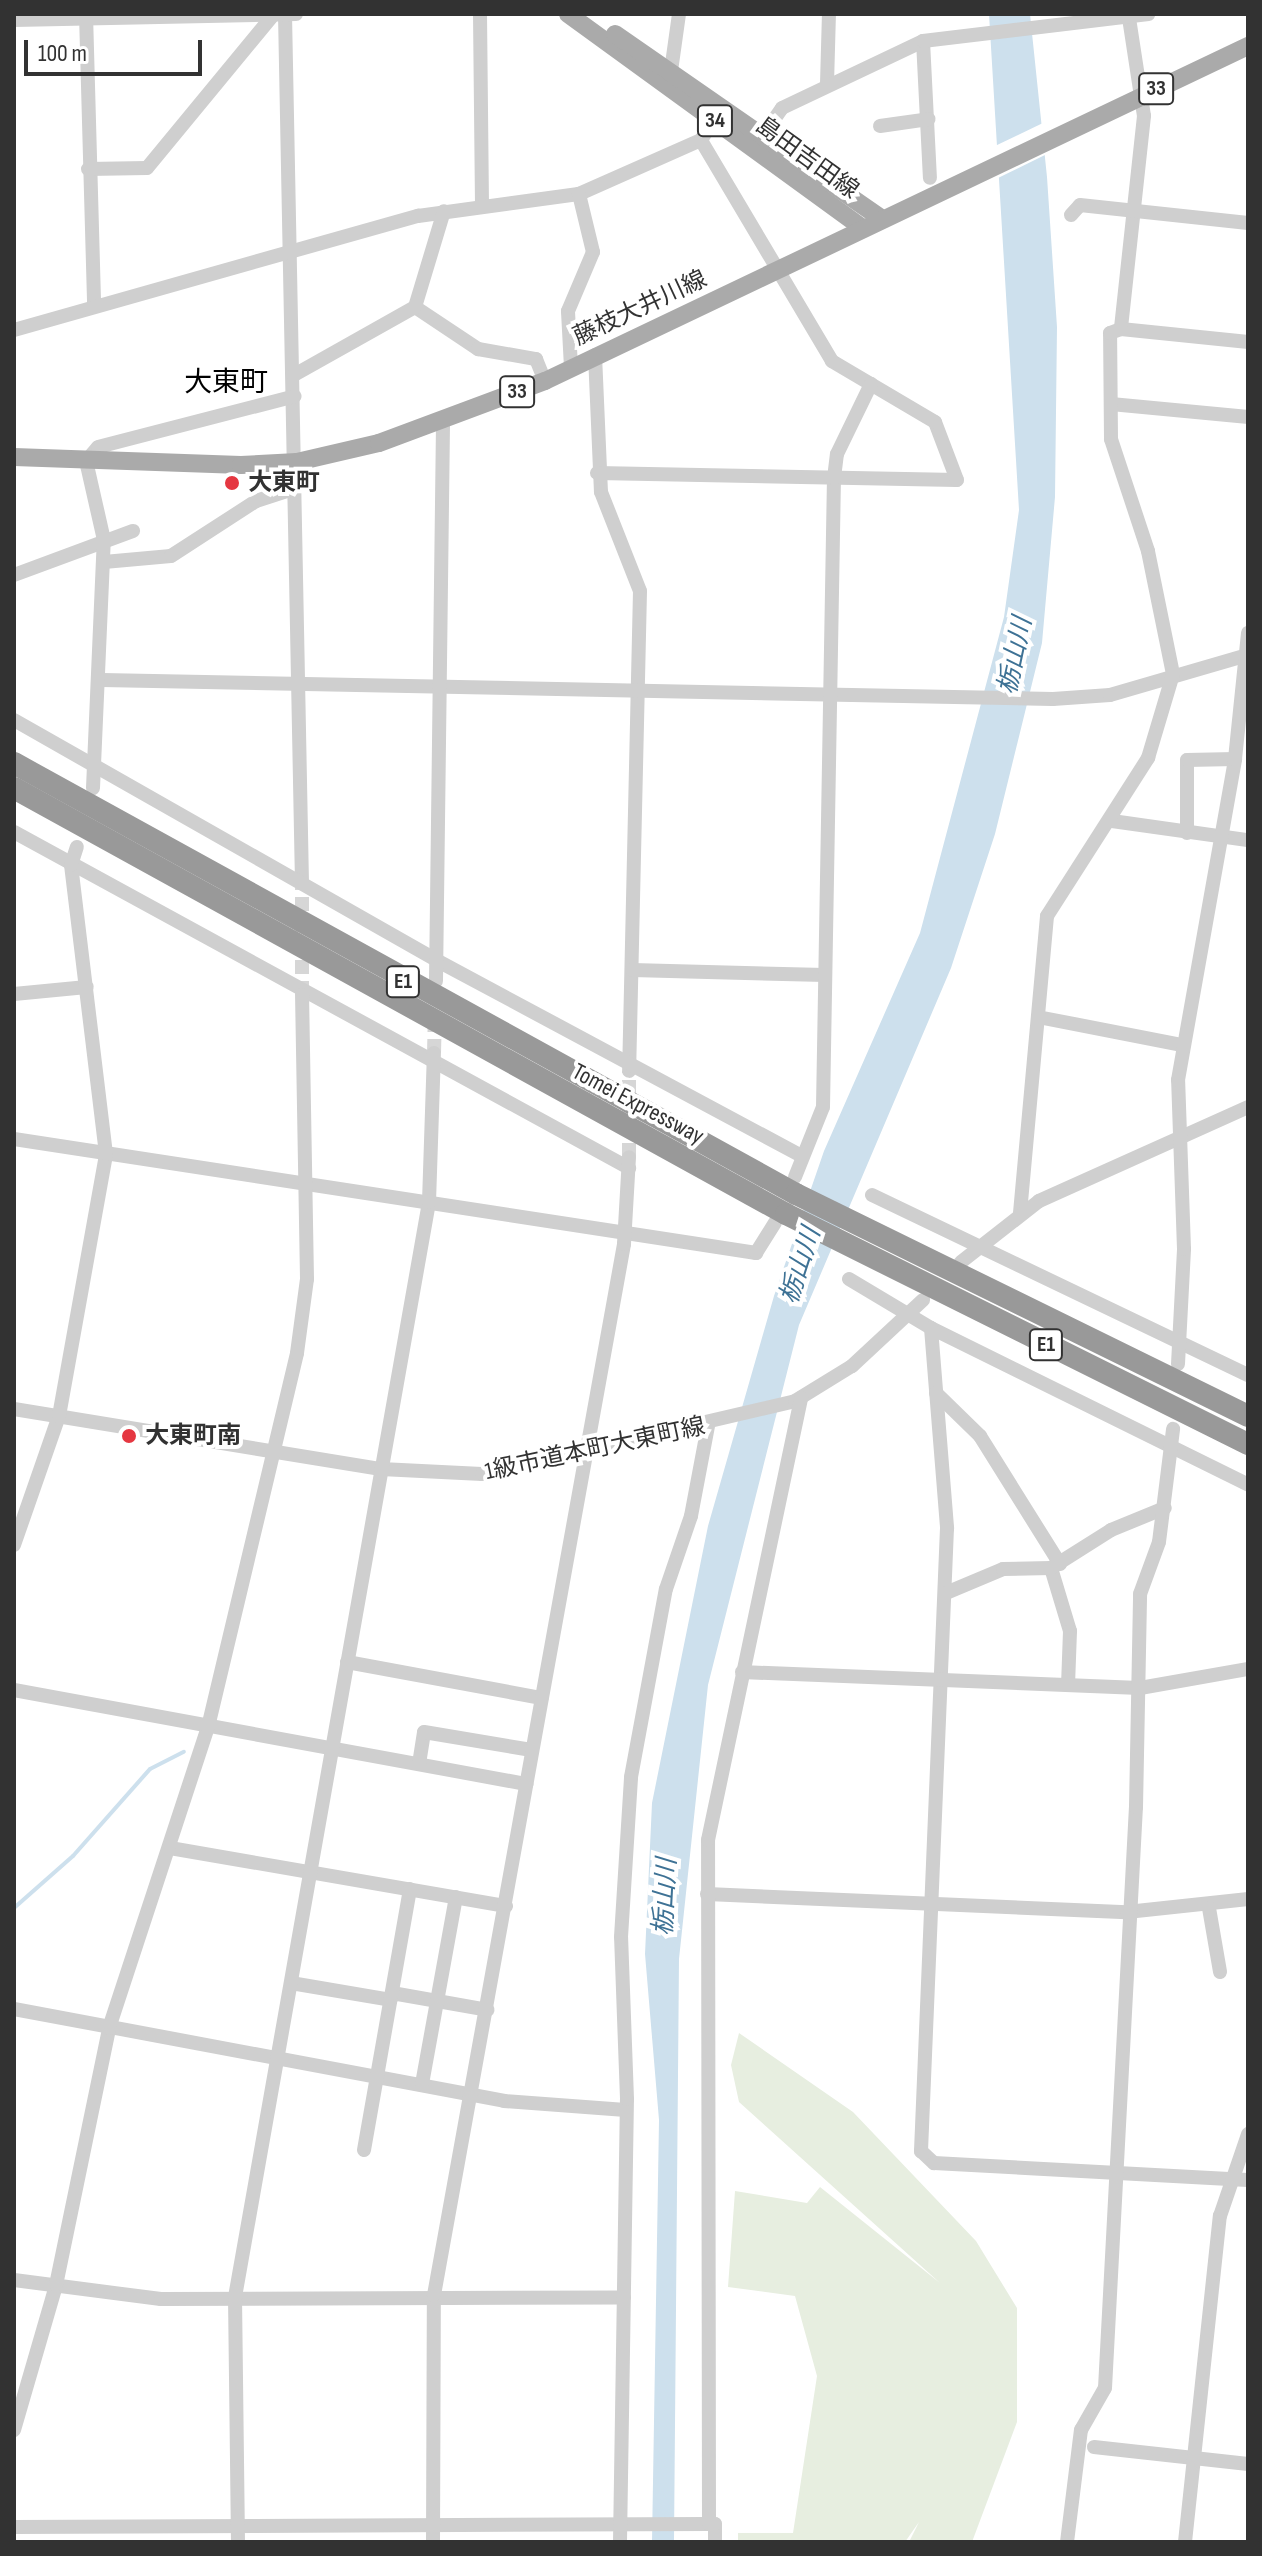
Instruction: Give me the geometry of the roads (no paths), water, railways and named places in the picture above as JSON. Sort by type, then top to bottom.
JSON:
[{"type":"highway","name":"Tomei Expressway","points":[[14,763],[788,1202]]},
{"type":"highway","name":"Tomei Expressway","points":[[14,788],[1248,1444]]},
{"type":"highway","name":"Tomei Expressway","points":[[848,1233],[1248,1416]]},
{"type":"main road","name":"島田吉田線","points":[[568,14],[863,228]]},
{"type":"main road","name":"島田吉田線","points":[[587,14],[766,131],[882,219]]},
{"type":"main road","name":"藤枝大井川線","points":[[14,457],[86,461],[297,462],[443,422],[545,381],[1248,46]]},
{"type":"street","points":[[14,20],[86,16],[296,14]]},
{"type":"street","points":[[480,14],[482,207]]},
{"type":"street","points":[[671,71],[679,14]]},
{"type":"street","points":[[827,84],[829,14]]},
{"type":"street","points":[[766,131],[782,108],[923,41],[1148,14]]},
{"type":"street","points":[[88,169],[147,168],[281,15]]},
{"type":"street","points":[[281,15],[297,462],[302,883]]},
{"type":"street","points":[[86,16],[94,304]]},
{"type":"street","points":[[1121,329],[1140,97],[1125,17]]},
{"type":"street","points":[[923,41],[930,178]]},
{"type":"street","points":[[880,126],[929,119]]},
{"type":"street","points":[[14,330],[94,304],[444,211],[579,194],[701,140],[714,120]]},
{"type":"street","points":[[597,473],[957,480],[935,422],[832,361],[701,140]]},
{"type":"street","points":[[571,367],[568,311],[593,252],[579,194]]},
{"type":"street","points":[[1071,215],[1080,205],[1248,223]]},
{"type":"street","points":[[294,375],[415,307],[444,211]]},
{"type":"street","points":[[415,307],[478,349],[536,359],[545,381]]},
{"type":"street","points":[[1020,1213],[1047,916],[1112,821],[1148,758],[1173,674],[1152,564],[1111,439],[1110,333],[1121,329],[1248,342]]},
{"type":"street","points":[[595,355],[597,473],[640,591],[630,1068]]},
{"type":"street","points":[[14,1139],[429,1202],[625,1237],[756,1253],[788,1202],[799,1155],[823,1107],[834,478],[837,454],[871,384]]},
{"type":"street","points":[[93,788],[99,771],[104,540],[86,461],[98,447],[295,396]]},
{"type":"street","points":[[1111,404],[1248,417]]},
{"type":"street","points":[[436,981],[443,422]]},
{"type":"street","points":[[104,562],[171,556],[256,501],[296,488]]},
{"type":"street","points":[[14,575],[133,531]]},
{"type":"street","points":[[1178,1364],[1182,1045],[1235,759],[1248,633]]},
{"type":"street","points":[[102,680],[298,689],[442,687],[832,692],[976,699],[1053,699],[1110,695],[1173,674],[1247,655]]},
{"type":"street","points":[[14,720],[99,771],[630,1068],[799,1155]]},
{"type":"street","points":[[1187,833],[1187,760],[1235,759]]},
{"type":"street","points":[[1112,821],[1248,840]]},
{"type":"street","points":[[14,832],[302,995],[434,1060],[629,1163],[625,1237],[526,1784],[474,2093],[434,2295],[433,2542]]},
{"type":"street","points":[[14,1545],[59,1416],[106,1154],[71,865],[77,847]]},
{"type":"street","points":[[632,970],[825,975]]},
{"type":"street","points":[[14,994],[87,987]]},
{"type":"street","points":[[14,2430],[56,2285],[109,2028],[208,1727],[275,1453],[304,1316],[302,995]]},
{"type":"street","points":[[1038,1017],[1182,1045]]},
{"type":"street","points":[[238,2542],[235,2297],[429,1202],[434,1060]]},
{"type":"street","points":[[961,1262],[1020,1213],[1248,1107]]},
{"type":"street","points":[[872,1195],[1248,1375]]},
{"type":"street","points":[[849,1279],[931,1328],[1248,1485]]},
{"type":"street","name":"1級市道本町大東町線","points":[[14,1409],[381,1469],[482,1474],[710,1426],[798,1400],[852,1366],[923,1300]]},
{"type":"street","points":[[931,1328],[946,1593],[926,2159],[1248,2180]]},
{"type":"street","points":[[936,1392],[980,1436],[1055,1566],[1070,1631],[1068,1685]]},
{"type":"street","points":[[709,2524],[714,2103],[708,1840],[798,1400]]},
{"type":"street","points":[[620,2542],[626,2110],[621,1937],[631,1777],[662,1604],[691,1516],[710,1426]]},
{"type":"street","points":[[1067,2542],[1081,2430],[1105,2388],[1140,1688],[1140,1594],[1165,1508],[1173,1429]]},
{"type":"street","points":[[946,1593],[1003,1569],[1055,1566],[1111,1530],[1165,1508]]},
{"type":"street","points":[[347,1662],[542,1698]]},
{"type":"street","points":[[742,1672],[1140,1688],[1248,1669]]},
{"type":"street","points":[[14,1690],[526,1784]]},
{"type":"street","points":[[419,1764],[424,1732],[532,1750]]},
{"type":"street","points":[[170,1848],[506,1906]]},
{"type":"street","points":[[364,2150],[410,1889]]},
{"type":"street","points":[[707,1894],[1127,1912],[1209,1908],[1248,1899]]},
{"type":"street","points":[[422,2084],[456,1897]]},
{"type":"street","points":[[1209,1908],[1220,1972]]},
{"type":"street","points":[[291,1983],[488,2010]]},
{"type":"street","points":[[14,2009],[474,2093],[626,2110]]},
{"type":"street","points":[[1185,2542],[1227,2178],[1248,2134]]},
{"type":"street","points":[[14,2280],[161,2299],[434,2295],[624,2297]]},
{"type":"street","points":[[1094,2447],[1248,2464]]},
{"type":"street","points":[[14,2527],[54,2534],[238,2524],[715,2524],[715,2542]]},
{"type":"water","name":"栃山川","points":[[989,14],[1030,14],[1047,177],[1057,327],[1055,497],[1042,643],[995,834],[951,968],[799,1325],[708,1685],[679,1959],[674,2542],[652,2542],[659,2120],[645,1954],[652,1803],[708,1526],[774,1296],[824,1151],[920,933],[1004,617],[1019,510]]},
{"type":"waterway","points":[[14,1908],[73,1856],[150,1769],[184,1752]]},
{"type":"tunnel","points":[[302,883],[302,995]]},
{"type":"tunnel","points":[[434,1053],[435,1013]]},
{"type":"tunnel","points":[[629,1071],[629,1157]]},
{"type":"place","name":"大東町","points":[[232,483]]},
{"type":"place","name":"大東町南","points":[[129,1436]]},
{"type":"district","name":"大東町","points":[[226,383]]}]
